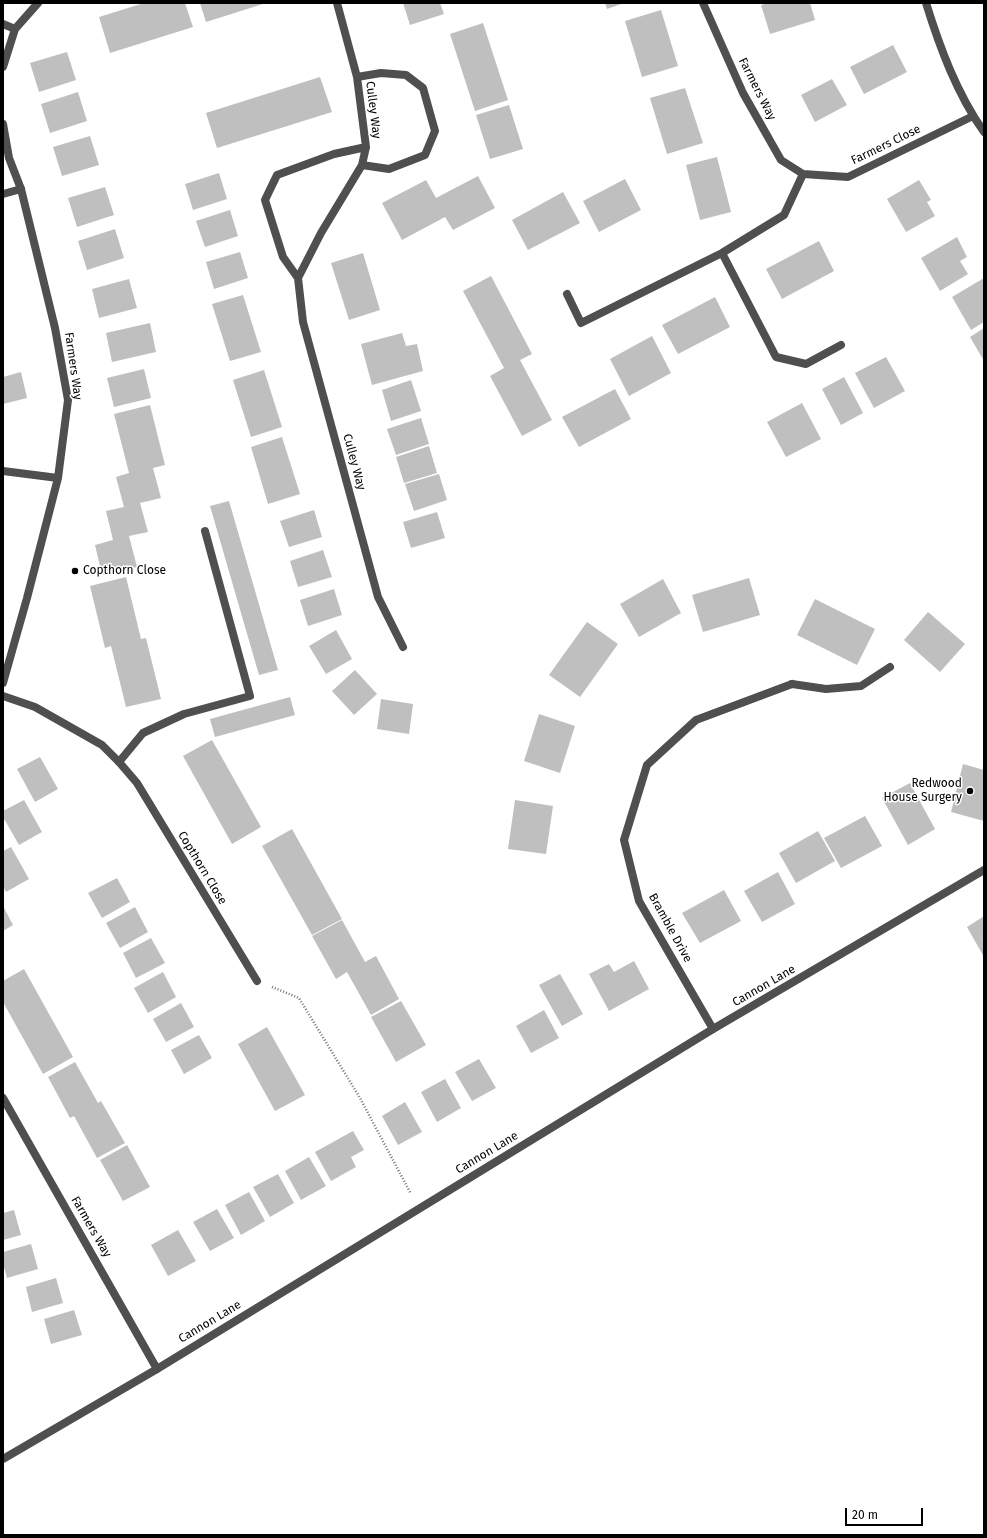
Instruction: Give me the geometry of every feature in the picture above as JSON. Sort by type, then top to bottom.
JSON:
[{"type":"street","points":[[3,67],[15,29],[38,3]]},
{"type":"street","name":"Culley Way","points":[[298,278],[321,233],[362,165],[366,147],[357,77],[337,3]]},
{"type":"street","name":"Farmers Way","points":[[703,3],[743,92],[781,160],[803,174]]},
{"type":"street","points":[[926,3],[939,46],[973,116],[984,132]]},
{"type":"street","points":[[3,24],[15,29]]},
{"type":"street","name":"Culley Way","points":[[357,77],[381,73],[406,75],[423,88],[435,131],[425,155],[389,169],[362,165]]},
{"type":"street","name":"Farmers Close","points":[[803,174],[848,177],[973,116]]},
{"type":"street","name":"Farmers Way","points":[[3,124],[9,158],[20,189],[55,328],[68,400],[58,478],[3,683]]},
{"type":"street","name":"Culley Way","points":[[366,147],[334,154],[277,175],[265,200],[283,257],[298,278],[303,322],[378,597],[403,647]]},
{"type":"street","points":[[567,294],[581,323],[722,253],[784,216],[803,174]]},
{"type":"street","points":[[3,194],[20,189]]},
{"type":"street","points":[[722,253],[776,357],[806,364],[841,346]]},
{"type":"street","points":[[3,471],[58,478]]},
{"type":"street","points":[[120,762],[143,733],[184,714],[250,696],[205,531]]},
{"type":"street","name":"Bramble Drive","points":[[713,1029],[639,901],[624,840],[647,764],[696,720],[792,684],[826,689],[861,686],[890,667]]},
{"type":"street","name":"Copthorn Close","points":[[3,696],[35,707],[102,745],[120,762],[137,783],[257,981]]},
{"type":"street","name":"Cannon Lane","points":[[3,1459],[157,1368],[713,1029],[984,870]]},
{"type":"street","name":"Farmers Way","points":[[3,1098],[157,1368]]},
{"type":"path","points":[[257,981],[299,998],[360,1098],[419,1209]]},
{"type":"building","points":[[144,3],[185,3],[193,27],[110,53],[99,17]]},
{"type":"building","points":[[200,3],[266,3],[206,22]]},
{"type":"building","points":[[403,3],[440,3],[444,14],[410,25]]},
{"type":"building","points":[[605,3],[624,3],[607,9]]},
{"type":"building","points":[[768,3],[810,3],[815,20],[770,34],[761,5]]},
{"type":"building","points":[[661,10],[678,66],[642,77],[625,21]]},
{"type":"building","points":[[483,23],[508,100],[475,111],[450,34]]},
{"type":"building","points":[[893,45],[907,72],[864,94],[850,67]]},
{"type":"building","points":[[67,52],[76,80],[39,92],[30,63]]},
{"type":"building","points":[[320,77],[332,112],[217,148],[206,113]]},
{"type":"building","points":[[832,79],[847,105],[815,122],[801,95]]},
{"type":"building","points":[[685,88],[703,143],[667,154],[650,98]]},
{"type":"building","points":[[78,92],[87,121],[50,133],[41,104]]},
{"type":"building","points":[[509,105],[523,149],[490,159],[476,115]]},
{"type":"building","points":[[90,136],[99,165],[62,176],[53,147]]},
{"type":"building","points":[[717,157],[731,212],[700,220],[686,165]]},
{"type":"building","points":[[219,173],[227,199],[193,210],[185,184]]},
{"type":"building","points":[[478,176],[495,208],[453,230],[445,217],[402,240],[382,203],[426,180],[436,198]]},
{"type":"building","points":[[625,179],[641,210],[599,232],[583,201]]},
{"type":"building","points":[[919,180],[931,200],[927,202],[935,216],[906,232],[887,199]]},
{"type":"building","points":[[105,187],[114,215],[77,227],[68,198]]},
{"type":"building","points":[[563,192],[580,223],[528,250],[512,220]]},
{"type":"building","points":[[230,210],[238,236],[205,247],[196,221]]},
{"type":"building","points":[[115,229],[124,258],[87,270],[78,241]]},
{"type":"building","points":[[957,237],[967,257],[960,261],[968,274],[940,291],[921,258]]},
{"type":"building","points":[[819,241],[834,271],[782,299],[766,269]]},
{"type":"building","points":[[240,252],[248,278],[214,289],[206,262]]},
{"type":"building","points":[[363,253],[380,310],[349,320],[331,263]]},
{"type":"building","points":[[491,276],[532,354],[520,360],[552,420],[522,436],[490,376],[504,368],[463,291]]},
{"type":"building","points":[[984,278],[984,322],[971,330],[952,297]]},
{"type":"building","points":[[129,279],[137,308],[99,318],[92,289]]},
{"type":"building","points":[[243,295],[261,352],[230,361],[212,304]]},
{"type":"building","points":[[715,297],[730,327],[678,354],[662,325]]},
{"type":"building","points":[[150,323],[156,352],[112,362],[106,333]]},
{"type":"building","points":[[984,328],[984,361],[970,337]]},
{"type":"building","points":[[402,333],[406,346],[417,344],[423,371],[372,385],[361,344]]},
{"type":"building","points":[[652,336],[671,373],[629,396],[610,359]]},
{"type":"building","points":[[886,357],[905,391],[874,408],[855,373]]},
{"type":"building","points":[[144,369],[151,398],[114,407],[107,378]]},
{"type":"building","points":[[264,370],[282,427],[251,437],[233,380]]},
{"type":"building","points":[[21,372],[27,398],[3,404],[3,377]]},
{"type":"building","points":[[844,377],[863,413],[841,425],[822,389]]},
{"type":"building","points":[[411,380],[421,411],[391,421],[382,390]]},
{"type":"building","points":[[615,389],[631,419],[579,447],[562,417]]},
{"type":"building","points":[[802,403],[821,439],[786,457],[767,422]]},
{"type":"building","points":[[150,405],[165,465],[153,468],[161,498],[140,503],[148,532],[129,536],[137,567],[102,575],[95,545],[113,540],[106,511],[124,507],[116,477],[129,473],[114,414]]},
{"type":"building","points":[[421,418],[429,444],[396,455],[387,429]]},
{"type":"building","points":[[282,437],[300,494],[268,504],[251,447]]},
{"type":"building","points":[[429,446],[437,473],[404,483],[396,457]]},
{"type":"building","points":[[439,474],[447,500],[414,511],[405,484]]},
{"type":"building","points":[[229,501],[278,670],[259,675],[210,506]]},
{"type":"building","points":[[314,510],[322,537],[289,547],[280,521]]},
{"type":"building","points":[[437,512],[445,538],[411,548],[403,522]]},
{"type":"building","points":[[323,550],[332,577],[298,587],[290,561]]},
{"type":"building","points":[[126,577],[141,639],[146,638],[161,699],[126,707],[111,646],[105,648],[90,586]]},
{"type":"building","points":[[749,578],[760,615],[703,632],[692,595]]},
{"type":"building","points":[[663,579],[681,613],[639,637],[620,604]]},
{"type":"building","points":[[334,589],[342,615],[308,626],[300,600]]},
{"type":"building","points":[[815,599],[875,629],[857,665],[797,635]]},
{"type":"building","points":[[928,612],[965,644],[940,672],[904,640]]},
{"type":"building","points":[[587,622],[618,644],[580,697],[549,675]]},
{"type":"building","points":[[336,630],[352,659],[326,674],[309,646]]},
{"type":"building","points":[[355,670],[377,694],[354,715],[332,691]]},
{"type":"building","points":[[290,697],[295,715],[215,737],[210,719]]},
{"type":"building","points":[[381,699],[413,704],[409,734],[377,729]]},
{"type":"building","points":[[539,714],[575,726],[560,773],[524,761]]},
{"type":"building","points":[[212,740],[261,827],[232,844],[183,756]]},
{"type":"building","points":[[40,757],[58,789],[35,802],[17,769]]},
{"type":"building","name":"Redwood House Surgery","points":[[963,764],[984,770],[984,821],[951,812]]},
{"type":"building","points":[[910,783],[935,829],[908,845],[882,798]]},
{"type":"building","points":[[24,800],[42,832],[19,845],[3,817],[3,811]]},
{"type":"building","points":[[515,800],[553,806],[546,854],[508,849]]},
{"type":"building","points":[[865,816],[882,846],[841,868],[824,838]]},
{"type":"building","points":[[292,829],[342,919],[312,935],[262,846]]},
{"type":"building","points":[[818,831],[835,861],[796,883],[779,853]]},
{"type":"building","points":[[11,847],[29,879],[6,892],[3,886],[3,851]]},
{"type":"building","points":[[778,872],[795,904],[762,922],[744,891]]},
{"type":"building","points":[[117,878],[130,902],[102,918],[88,893]]},
{"type":"building","points":[[724,890],[741,921],[700,943],[682,913]]},
{"type":"building","points":[[3,906],[13,925],[3,931]]},
{"type":"building","points":[[135,907],[148,932],[120,948],[106,923]]},
{"type":"building","points":[[984,916],[984,957],[967,927]]},
{"type":"building","points":[[342,920],[365,962],[376,956],[399,999],[371,1015],[347,972],[336,979],[312,936]]},
{"type":"building","points":[[151,938],[165,963],[136,978],[123,953]]},
{"type":"building","points":[[634,961],[649,989],[609,1011],[589,974],[609,964],[614,972]]},
{"type":"building","points":[[24,969],[73,1057],[43,1074],[3,1002],[3,981]]},
{"type":"building","points":[[163,972],[176,997],[148,1013],[134,988]]},
{"type":"building","points":[[560,974],[583,1014],[562,1026],[539,985]]},
{"type":"building","points":[[401,1001],[426,1045],[396,1062],[371,1017]]},
{"type":"building","points":[[181,1003],[194,1027],[166,1042],[153,1019]]},
{"type":"building","points":[[544,1010],[559,1038],[531,1053],[516,1026]]},
{"type":"building","points":[[267,1027],[305,1095],[275,1111],[238,1044]]},
{"type":"building","points":[[199,1035],[212,1058],[184,1074],[171,1050]]},
{"type":"building","points":[[479,1059],[496,1088],[472,1101],[455,1072]]},
{"type":"building","points":[[75,1062],[98,1103],[101,1101],[125,1143],[97,1158],[74,1116],[70,1118],[48,1077]]},
{"type":"building","points":[[445,1079],[461,1108],[437,1122],[421,1092]]},
{"type":"building","points":[[405,1102],[422,1132],[398,1145],[382,1116]]},
{"type":"building","points":[[353,1131],[364,1150],[351,1157],[356,1167],[331,1181],[315,1152]]},
{"type":"building","points":[[127,1145],[150,1187],[123,1201],[100,1160]]},
{"type":"building","points":[[309,1157],[326,1186],[301,1200],[285,1171]]},
{"type":"building","points":[[278,1174],[294,1203],[270,1217],[253,1187]]},
{"type":"building","points":[[249,1192],[265,1221],[241,1235],[225,1205]]},
{"type":"building","points":[[217,1209],[234,1238],[210,1251],[193,1222]]},
{"type":"building","points":[[14,1210],[21,1235],[3,1240],[3,1213]]},
{"type":"building","points":[[178,1230],[196,1261],[168,1276],[151,1245]]},
{"type":"building","points":[[31,1244],[38,1269],[7,1278],[3,1263],[3,1252]]},
{"type":"building","points":[[56,1278],[63,1303],[32,1312],[26,1287]]},
{"type":"building","points":[[74,1310],[82,1335],[51,1344],[44,1319]]},
{"type":"place","name":"Copthorn Close","points":[[75,571]]},
{"type":"place","name":"Redwood House Surgery","points":[[970,791]]}]
